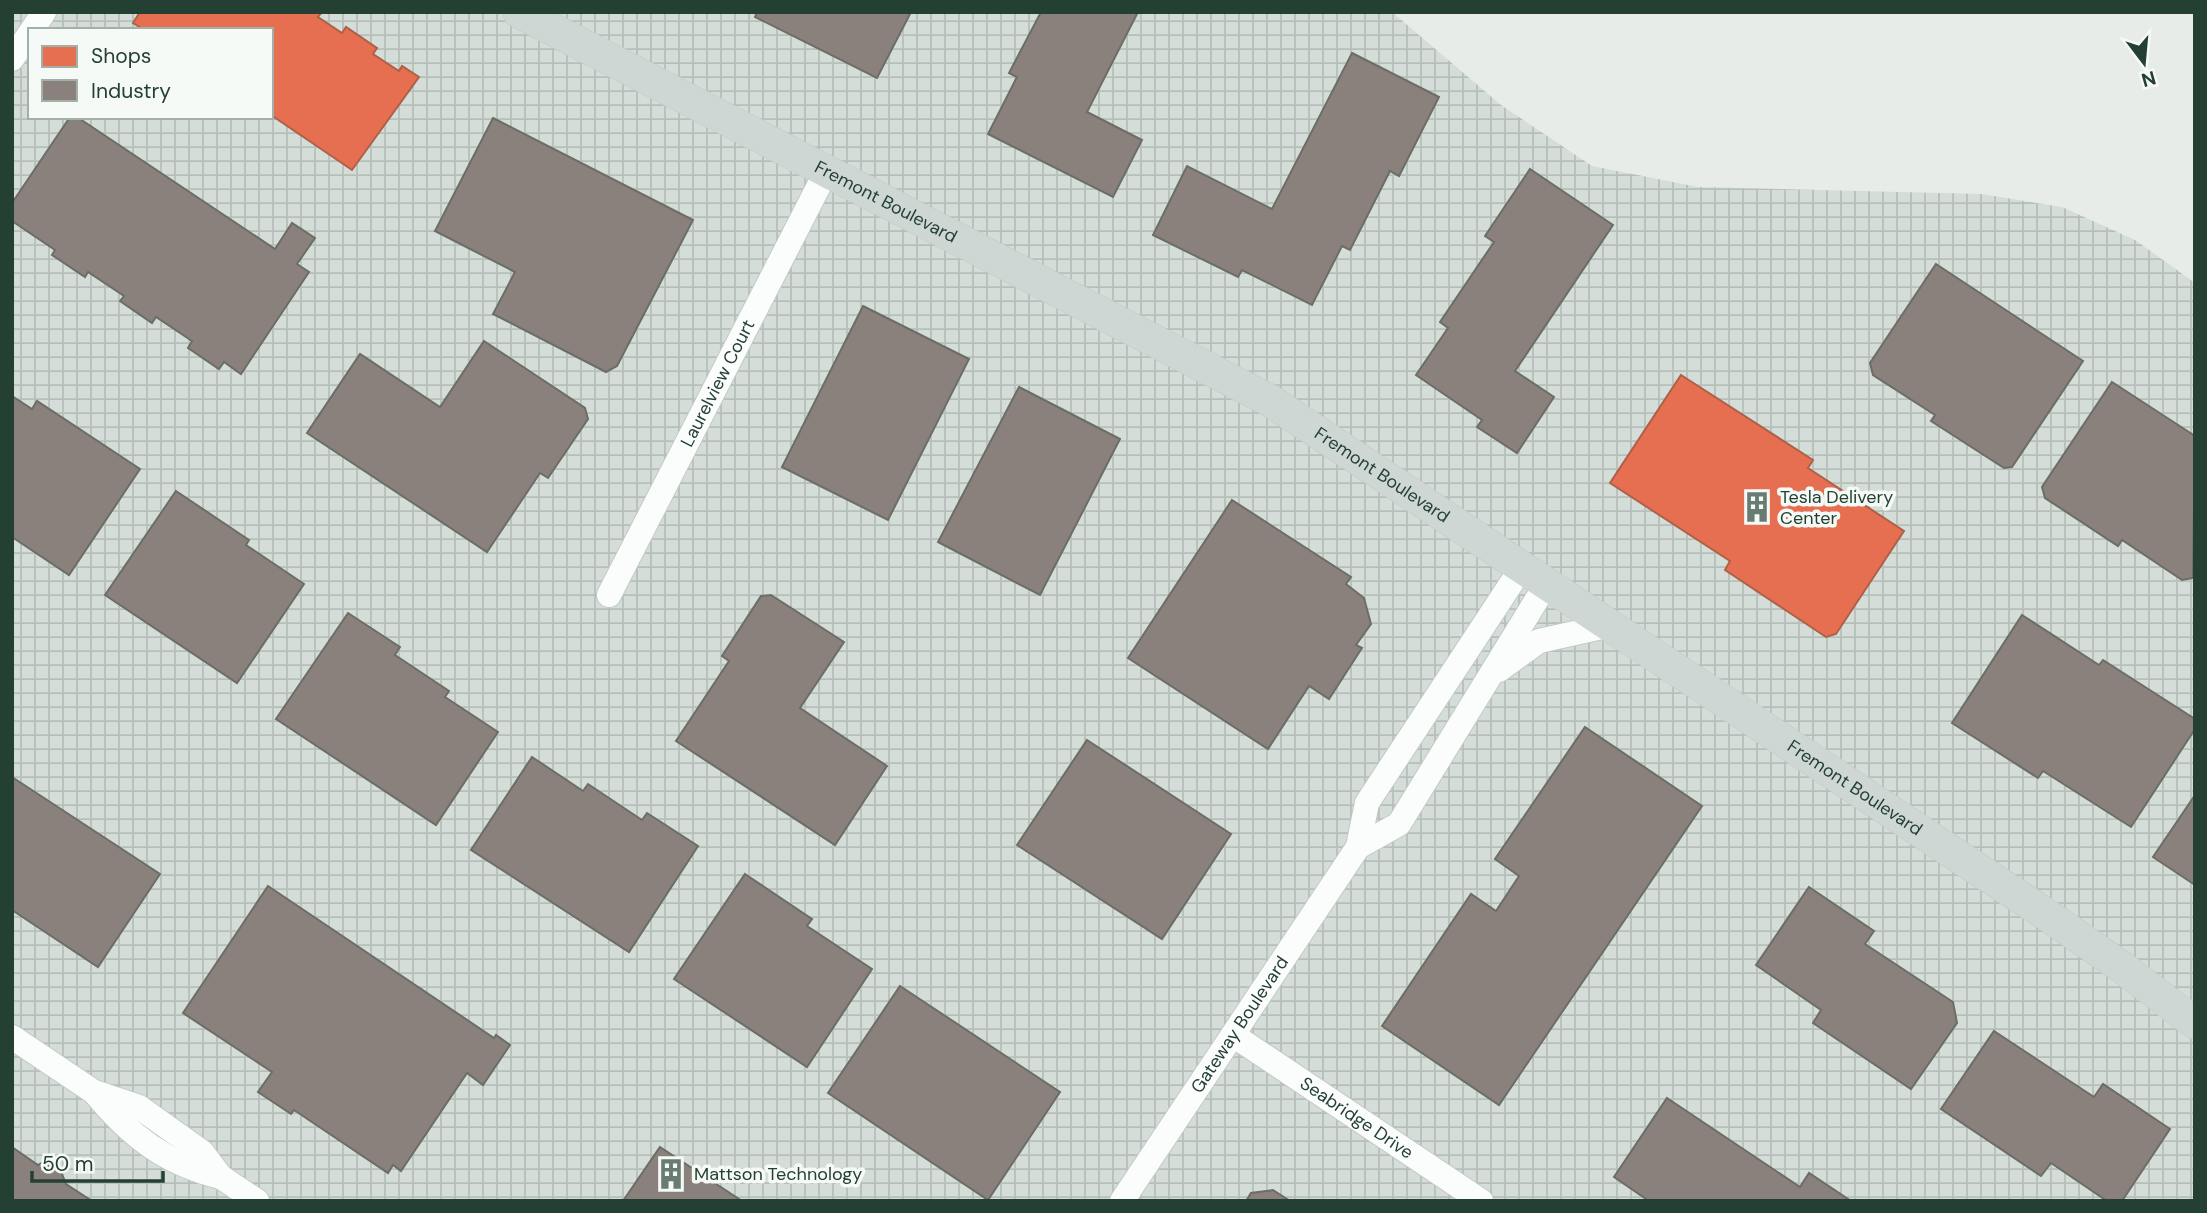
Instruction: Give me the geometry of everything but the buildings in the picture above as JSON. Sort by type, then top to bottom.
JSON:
[{"type":"main road","name":"Fremont Boulevard","points":[[519,12],[1269,400],[2123,968],[2195,1023]]},
{"type":"street","points":[[34,28],[44,12]]},
{"type":"street","points":[[12,59],[28,36]]},
{"type":"street","name":"Laurelview Court","points":[[609,595],[827,170]]},
{"type":"street","name":"Gateway Boulevard","points":[[1357,847],[1399,824],[1488,679],[1534,575]]},
{"type":"street","name":"Gateway Boulevard","points":[[1122,1201],[1357,847],[1367,803],[1534,575]]},
{"type":"street","points":[[1488,679],[1539,641],[1611,625]]},
{"type":"street","name":"Seabridge Drive","points":[[1233,1035],[1480,1201]]},
{"type":"street","points":[[12,1037],[94,1092],[139,1107],[202,1152],[222,1177],[257,1201]]},
{"type":"shaded area","points":[[12,12],[1392,12],[1501,105],[1592,166],[1698,187],[1982,194],[2062,207],[2135,240],[2195,283],[2195,1201],[12,1201]]},
{"type":"place","name":"Tesla Delivery Center","points":[[1757,507]]},
{"type":"place","name":"Mattson Technology","points":[[671,1174]]}]
